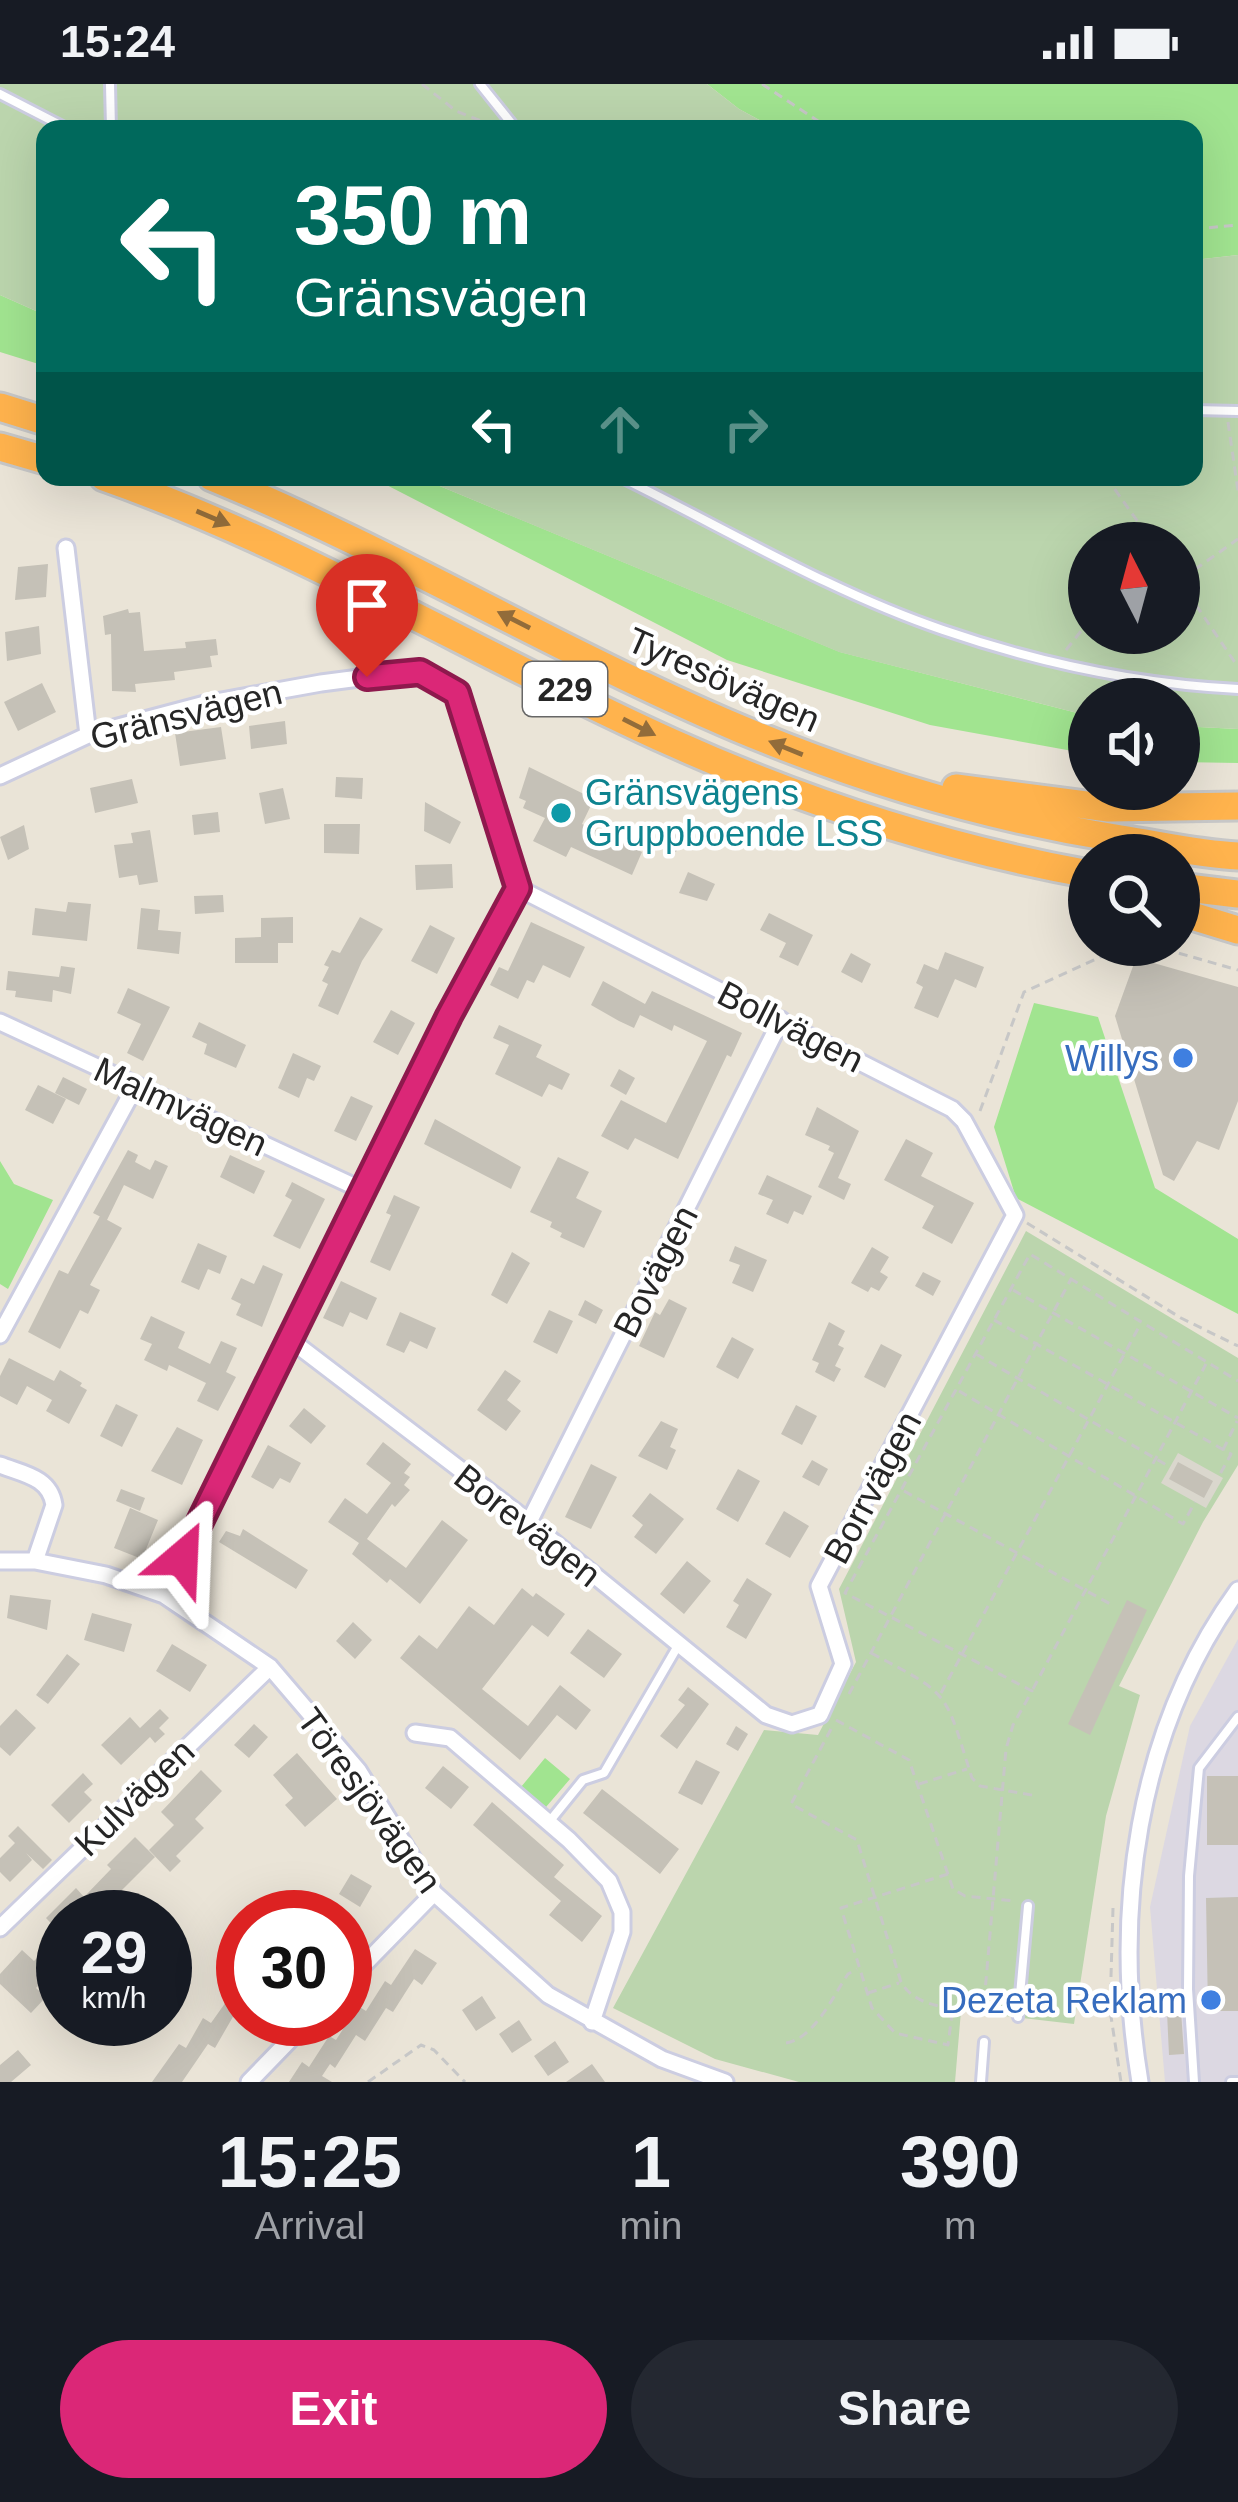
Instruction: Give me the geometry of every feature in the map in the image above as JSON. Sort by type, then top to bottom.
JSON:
[{"type":"highway","points":[[0,407],[36,418]]},
{"type":"highway","points":[[0,447],[36,457]]},
{"type":"highway","name":"Tyresövägen","points":[[127,486],[292,552],[673,743],[824,805],[1068,872]]},
{"type":"highway","name":"Tyresövägen","points":[[233,486],[302,515],[634,681],[840,769],[966,808],[1046,826],[1238,856]]},
{"type":"highway","points":[[840,769],[1108,808],[1238,806]]},
{"type":"highway","points":[[1200,889],[1238,894]]},
{"type":"highway","points":[[1200,918],[1238,930]]},
{"type":"street","points":[[66,548],[88,735]]},
{"type":"street","name":"Gränsvägen","points":[[0,776],[88,735],[205,704],[321,683],[420,672],[447,686],[460,700],[518,888]]},
{"type":"street","points":[[164,1595],[362,1190],[518,888]]},
{"type":"street","name":"Bollvägen","points":[[518,888],[952,1109],[972,1135],[1015,1215]]},
{"type":"street","name":"Bovägen","points":[[529,1522],[781,1019]]},
{"type":"street","name":"Malmvägen","points":[[0,1022],[362,1190]]},
{"type":"street","points":[[0,1335],[136,1085]]},
{"type":"street","name":"Borrvägen","points":[[766,1715],[792,1724],[820,1715],[843,1664],[820,1586],[1015,1215]]},
{"type":"street","name":"Borevägen","points":[[288,1338],[529,1522],[766,1715]]},
{"type":"street","points":[[0,1465],[41,1480],[53,1496],[35,1561]]},
{"type":"street","name":"Töresjövägen","points":[[0,1561],[35,1561],[106,1575],[164,1595],[270,1667],[358,1770],[434,1893],[548,1994],[662,2059],[724,2082]]},
{"type":"street","points":[[1140,2082],[1127,1956],[1134,1867],[1150,1772],[1179,1690],[1238,1590]]},
{"type":"street","name":"Kulvägen","points":[[0,1928],[270,1667]]},
{"type":"street","points":[[416,1732],[450,1738],[609,1881],[622,1912],[622,1932],[592,2022]]},
{"type":"street","points":[[372,1956],[434,1893]]},
{"type":"street","points":[[249,2082],[284,2046]]},
{"type":"lane","points":[[110,84],[111,120]]},
{"type":"lane","points":[[480,84],[508,120]]},
{"type":"lane","points":[[0,94],[51,120]]},
{"type":"lane","points":[[1203,410],[1238,411]]},
{"type":"lane","points":[[638,486],[942,630],[1154,681],[1238,689]]},
{"type":"lane","points":[[548,1823],[583,1780],[604,1773],[679,1644]]},
{"type":"lane","points":[[1194,2082],[1188,1989],[1198,1768],[1238,1717]]},
{"type":"lane","points":[[1018,2014],[1024,1904]]},
{"type":"lane","points":[[981,2082],[984,2042]]},
{"type":"path","points":[[422,84],[456,111],[478,120]]},
{"type":"path","points":[[762,84],[816,120]]},
{"type":"path","points":[[1203,228],[1238,225]]},
{"type":"path","points":[[1226,411],[1238,491]]},
{"type":"path","points":[[1112,486],[1138,522]]},
{"type":"path","points":[[1200,566],[1238,539]]},
{"type":"path","points":[[1200,611],[1238,668]]},
{"type":"path","points":[[1060,662],[1068,651]]},
{"type":"path","points":[[1200,959],[1238,970]]},
{"type":"path","points":[[972,1135],[1024,992],[1081,966]]},
{"type":"path","points":[[1015,1215],[1181,1318],[1238,1346]]},
{"type":"path","points":[[1032,1691],[845,1592],[1030,1254],[1238,1381]]},
{"type":"path","points":[[844,1703],[1071,1279]]},
{"type":"path","points":[[1011,1289],[1238,1419],[1223,1450]]},
{"type":"path","points":[[994,1320],[1231,1454],[1219,1476]]},
{"type":"path","points":[[941,1693],[1142,1322]]},
{"type":"path","points":[[976,1354],[1170,1467]]},
{"type":"path","points":[[983,2012],[1006,1749],[1013,1725],[1207,1362]]},
{"type":"path","points":[[957,1390],[1184,1524],[1195,1502]]},
{"type":"path","points":[[903,1490],[1114,1606]]},
{"type":"path","points":[[871,1653],[941,1693],[980,1786],[1037,1796]]},
{"type":"path","points":[[1018,2014],[925,2004],[909,1996],[857,1840],[791,1804],[836,1719],[909,1760],[953,1889],[965,1896],[1024,1904]]},
{"type":"path","points":[[919,1784],[969,1769]]},
{"type":"path","points":[[948,1874],[841,1908],[872,2008],[895,2033],[948,2044],[952,2006]]},
{"type":"path","points":[[786,2043],[798,2042],[848,1974],[858,1969]]},
{"type":"path","points":[[866,1993],[901,1982]]},
{"type":"path","points":[[368,2082],[421,2045],[434,2050],[465,2082]]},
{"type":"shaded area","points":[[1178,1453],[1223,1478],[1206,1508],[1161,1483]]},
{"type":"shaded area","points":[[1238,1639],[1238,2082],[1165,2082],[1150,1907],[1190,1726]]},
{"type":"green space","points":[[0,84],[707,84],[759,120],[36,120],[36,311],[0,295]]},
{"type":"green space","points":[[707,84],[1238,84],[1238,255],[1203,259],[1203,120],[759,120]]},
{"type":"green space","points":[[1238,255],[1238,729],[1200,727],[1200,678],[1068,678],[1068,711],[839,652],[440,486],[1203,486],[1203,259]]},
{"type":"green space","points":[[0,295],[36,311],[36,363],[0,352]]},
{"type":"green space","points":[[389,486],[440,486],[840,652],[1068,711],[1068,750],[930,725],[727,660]]},
{"type":"green space","points":[[1200,727],[1238,729],[1238,763],[1200,762]]},
{"type":"green space","points":[[1034,1003],[1098,1017],[1155,1188],[1238,1239],[1238,1314],[1016,1198],[994,1127]]},
{"type":"green space","points":[[0,1161],[14,1184],[53,1200],[8,1289],[0,1284]]},
{"type":"green space","points":[[1026,1231],[1238,1358],[1238,1465],[1203,1522],[1119,1686],[1140,1695],[1106,1816],[1074,2024],[961,2011],[955,2082],[799,2082],[715,2059],[613,2008],[764,1730],[818,1735],[856,1662],[839,1589]]},
{"type":"green space","points":[[545,1758],[570,1779],[546,1807],[521,1787]]},
{"type":"building","points":[[48,564],[46,597],[15,600],[18,567]]},
{"type":"building","points":[[128,609],[129,613],[140,612],[144,651],[186,648],[185,642],[216,639],[218,655],[210,656],[212,667],[174,672],[175,680],[135,684],[136,692],[112,691],[111,634],[105,635],[103,616]]},
{"type":"building","points":[[39,626],[41,654],[7,661],[5,632]]},
{"type":"building","points":[[42,683],[56,712],[18,731],[4,702]]},
{"type":"building","points":[[285,721],[287,744],[251,749],[249,726]]},
{"type":"building","points":[[221,727],[226,759],[180,766],[175,733]]},
{"type":"building","name":"Gränsvägens Gruppboende LSS","points":[[529,767],[594,799],[582,824],[642,852],[632,875],[571,847],[566,857],[533,841],[545,818],[523,808],[526,801],[519,798]]},
{"type":"building","points":[[336,777],[363,778],[362,799],[335,797]]},
{"type":"building","points":[[132,779],[138,803],[95,813],[90,788]]},
{"type":"building","points":[[283,788],[290,819],[265,824],[259,793]]},
{"type":"building","points":[[425,802],[461,822],[450,844],[424,831]]},
{"type":"building","points":[[218,812],[220,832],[194,835],[192,815]]},
{"type":"building","points":[[324,824],[360,824],[359,854],[324,853]]},
{"type":"building","points":[[24,825],[29,849],[8,860],[0,837]]},
{"type":"building","points":[[670,825],[685,832],[676,852],[660,845]]},
{"type":"building","points":[[150,830],[158,882],[139,885],[137,875],[119,878],[114,845],[133,843],[131,833]]},
{"type":"building","points":[[452,864],[453,888],[416,890],[415,865]]},
{"type":"building","points":[[688,872],[715,884],[707,901],[679,893]]},
{"type":"building","points":[[223,895],[224,912],[195,914],[194,896]]},
{"type":"building","points":[[68,902],[91,904],[87,941],[32,935],[35,908],[66,912]]},
{"type":"building","points":[[141,908],[160,910],[158,930],[181,932],[179,954],[137,949]]},
{"type":"building","points":[[769,913],[813,935],[798,966],[779,957],[786,943],[760,930]]},
{"type":"building","points":[[293,917],[293,943],[278,943],[278,963],[235,963],[235,938],[261,937],[261,918]]},
{"type":"building","points":[[360,917],[383,929],[362,961],[338,1015],[318,1006],[328,984],[322,981],[329,967],[324,965],[332,950],[340,953]]},
{"type":"building","points":[[531,922],[585,947],[570,978],[543,965],[534,983],[527,980],[518,999],[490,985],[499,967],[508,971]]},
{"type":"building","points":[[430,925],[455,938],[437,974],[411,961]]},
{"type":"building","points":[[945,952],[984,967],[976,988],[955,979],[938,1018],[914,1008],[923,987],[916,983],[924,964],[938,970]]},
{"type":"building","points":[[851,953],[871,964],[862,983],[841,972]]},
{"type":"building","points":[[61,966],[75,968],[71,994],[53,990],[52,1002],[15,997],[16,991],[6,990],[8,971],[59,977]]},
{"type":"building","name":"Willys","points":[[1133,966],[1164,966],[1238,987],[1238,1101],[1219,1150],[1197,1141],[1174,1181],[1163,1175],[1115,1016]]},
{"type":"building","points":[[603,981],[645,1004],[652,991],[742,1033],[678,1159],[635,1138],[628,1150],[601,1136],[621,1100],[666,1123],[707,1041],[640,1015],[634,1028],[591,1005]]},
{"type":"building","points":[[128,988],[170,1007],[143,1061],[127,1053],[141,1024],[117,1013]]},
{"type":"building","points":[[391,1010],[415,1023],[398,1055],[373,1042]]},
{"type":"building","points":[[199,1022],[246,1045],[236,1068],[204,1054],[207,1044],[192,1037]]},
{"type":"building","points":[[499,1025],[542,1045],[536,1057],[570,1074],[562,1090],[549,1084],[542,1097],[495,1074],[509,1045],[493,1038]]},
{"type":"building","points":[[293,1053],[321,1066],[314,1081],[307,1078],[299,1098],[278,1088]]},
{"type":"building","points":[[619,1069],[635,1078],[626,1095],[610,1086]]},
{"type":"building","points":[[63,1077],[87,1089],[79,1105],[55,1093]]},
{"type":"building","points":[[38,1085],[66,1099],[53,1124],[25,1110]]},
{"type":"building","points":[[351,1096],[373,1106],[356,1141],[334,1131]]},
{"type":"building","points":[[817,1107],[859,1131],[838,1178],[851,1184],[844,1200],[818,1187],[834,1153],[828,1150],[830,1146],[805,1135]]},
{"type":"building","points":[[435,1119],[521,1167],[511,1189],[424,1144]]},
{"type":"building","points":[[906,1139],[933,1153],[921,1176],[974,1203],[952,1244],[922,1228],[934,1206],[884,1180]]},
{"type":"building","points":[[128,1150],[138,1155],[135,1162],[150,1170],[155,1160],[168,1166],[153,1199],[124,1185],[107,1220],[93,1213]]},
{"type":"building","points":[[230,1155],[265,1171],[254,1194],[220,1177]]},
{"type":"building","points":[[558,1157],[589,1172],[576,1198],[602,1211],[584,1248],[560,1237],[562,1233],[550,1227],[552,1222],[530,1212]]},
{"type":"building","points":[[767,1175],[812,1196],[803,1215],[794,1211],[788,1224],[766,1214],[773,1200],[758,1194]]},
{"type":"building","points":[[292,1182],[325,1199],[300,1249],[273,1236],[292,1200],[285,1196]]},
{"type":"building","points":[[394,1195],[420,1207],[390,1271],[370,1262],[391,1215],[386,1213]]},
{"type":"building","points":[[100,1216],[122,1228],[90,1285],[100,1290],[88,1314],[80,1310],[60,1349],[28,1332],[59,1270],[68,1274]]},
{"type":"building","points":[[198,1243],[227,1256],[220,1274],[208,1269],[199,1290],[181,1282]]},
{"type":"building","points":[[735,1246],[767,1260],[753,1292],[732,1283],[740,1265],[729,1261]]},
{"type":"building","points":[[872,1247],[889,1257],[880,1272],[888,1277],[879,1291],[871,1287],[868,1292],[851,1283]]},
{"type":"building","points":[[512,1252],[530,1263],[507,1304],[491,1295]]},
{"type":"building","points":[[263,1265],[283,1274],[262,1327],[236,1315],[241,1304],[231,1299],[241,1278],[254,1284]]},
{"type":"building","points":[[923,1272],[941,1281],[933,1296],[915,1286]]},
{"type":"building","points":[[341,1281],[377,1298],[367,1320],[350,1312],[343,1327],[323,1318]]},
{"type":"building","points":[[669,1299],[687,1308],[664,1358],[639,1346],[655,1312],[660,1315]]},
{"type":"building","points":[[585,1300],[603,1310],[596,1324],[578,1315]]},
{"type":"building","points":[[549,1310],[573,1321],[557,1354],[533,1342]]},
{"type":"building","points":[[400,1312],[436,1328],[427,1349],[410,1341],[404,1353],[386,1345]]},
{"type":"building","points":[[151,1316],[185,1332],[178,1348],[210,1364],[221,1341],[237,1348],[226,1372],[236,1377],[218,1411],[197,1401],[206,1383],[169,1365],[167,1371],[144,1360],[152,1344],[140,1339]]},
{"type":"building","points":[[829,1322],[845,1331],[838,1345],[844,1348],[835,1366],[841,1369],[834,1382],[815,1372],[819,1363],[812,1360]]},
{"type":"building","points":[[732,1337],[754,1349],[738,1379],[716,1367]]},
{"type":"building","points":[[881,1344],[902,1355],[885,1388],[864,1377]]},
{"type":"building","points":[[9,1358],[54,1381],[60,1370],[82,1383],[87,1390],[69,1424],[46,1411],[52,1400],[27,1386],[17,1405],[0,1396],[0,1376]]},
{"type":"building","points":[[505,1370],[521,1381],[507,1400],[521,1411],[506,1431],[477,1410]]},
{"type":"building","points":[[116,1404],[138,1415],[122,1447],[100,1436]]},
{"type":"building","points":[[796,1405],[817,1416],[802,1445],[781,1434]]},
{"type":"building","points":[[304,1408],[326,1426],[311,1444],[289,1426]]},
{"type":"building","points":[[661,1421],[678,1429],[667,1470],[638,1456]]},
{"type":"building","points":[[177,1427],[203,1440],[182,1485],[151,1471]]},
{"type":"building","points":[[383,1442],[411,1464],[404,1473],[410,1477],[404,1485],[410,1490],[395,1507],[392,1504],[367,1539],[406,1568],[442,1520],[468,1540],[420,1604],[352,1554],[359,1543],[328,1522],[345,1498],[367,1514],[391,1483],[366,1464]]},
{"type":"building","points":[[268,1445],[301,1463],[290,1483],[280,1478],[273,1489],[251,1477]]},
{"type":"building","points":[[812,1460],[828,1469],[819,1486],[802,1477]]},
{"type":"building","points":[[1178,1462],[1213,1481],[1204,1498],[1169,1479]]},
{"type":"building","points":[[591,1464],[617,1477],[591,1529],[565,1517]]},
{"type":"building","points":[[738,1469],[760,1481],[738,1522],[716,1509]]},
{"type":"building","points":[[121,1489],[145,1498],[140,1511],[116,1501]]},
{"type":"building","points":[[650,1493],[684,1519],[656,1554],[634,1537],[643,1525],[632,1516]]},
{"type":"building","points":[[130,1508],[158,1520],[142,1559],[114,1548]]},
{"type":"building","points":[[784,1511],[809,1526],[790,1558],[765,1544]]},
{"type":"building","points":[[243,1529],[308,1570],[296,1589],[219,1542],[226,1531],[240,1536]]},
{"type":"building","points":[[687,1561],[711,1581],[684,1614],[660,1594]]},
{"type":"building","points":[[747,1578],[772,1594],[746,1639],[726,1627],[739,1605],[733,1601]]},
{"type":"building","points":[[522,1588],[565,1614],[548,1637],[532,1625],[482,1689],[528,1726],[560,1685],[591,1710],[576,1730],[557,1715],[520,1760],[400,1658],[419,1635],[437,1649],[469,1606],[494,1625]]},
{"type":"building","points":[[10,1595],[51,1600],[47,1630],[7,1618]]},
{"type":"building","points":[[1127,1600],[1147,1610],[1090,1735],[1068,1724]]},
{"type":"building","points":[[92,1613],[132,1624],[124,1652],[84,1640]]},
{"type":"building","points":[[353,1622],[372,1640],[355,1659],[336,1641]]},
{"type":"building","points":[[588,1629],[622,1654],[604,1678],[570,1653]]},
{"type":"building","points":[[172,1644],[207,1665],[190,1692],[156,1671]]},
{"type":"building","points":[[67,1654],[80,1664],[48,1704],[36,1695]]},
{"type":"building","points":[[688,1687],[709,1704],[677,1749],[660,1736],[685,1705],[678,1700]]},
{"type":"building","points":[[16,1709],[36,1728],[10,1756],[0,1747],[0,1726]]},
{"type":"building","points":[[160,1709],[169,1718],[159,1728],[165,1734],[155,1743],[150,1737],[121,1765],[101,1745],[130,1717],[140,1728]]},
{"type":"building","points":[[254,1724],[268,1737],[249,1758],[234,1745]]},
{"type":"building","points":[[736,1726],[748,1734],[738,1751],[726,1744]]},
{"type":"building","points":[[297,1753],[337,1799],[305,1827],[285,1805],[293,1798],[273,1775]]},
{"type":"building","points":[[696,1760],[720,1772],[702,1805],[678,1793]]},
{"type":"building","points":[[443,1766],[469,1787],[451,1809],[425,1788]]},
{"type":"building","points":[[201,1770],[222,1791],[195,1819],[204,1828],[176,1856],[181,1861],[170,1872],[149,1850],[174,1825],[161,1812]]},
{"type":"building","points":[[83,1773],[93,1784],[84,1792],[92,1800],[69,1823],[51,1805]]},
{"type":"building","points":[[1207,1776],[1238,1776],[1238,1845],[1207,1845]]},
{"type":"building","points":[[602,1789],[679,1849],[660,1874],[583,1813]]},
{"type":"building","points":[[492,1802],[564,1865],[554,1877],[602,1916],[582,1942],[549,1915],[561,1901],[473,1825]]},
{"type":"building","points":[[18,1826],[52,1860],[43,1869],[26,1853],[32,1860],[10,1882],[0,1872],[0,1858],[15,1843],[8,1836]]},
{"type":"building","points":[[135,1837],[155,1857],[122,1890],[91,1890],[111,1869],[107,1865]]},
{"type":"building","points":[[351,1874],[372,1886],[370,1890],[341,1890]]},
{"type":"building","points":[[1238,1897],[1238,2011],[1208,2011],[1206,1898]]},
{"type":"building","points":[[415,1949],[437,1963],[422,1985],[414,1979],[393,2012],[386,2008],[372,2030],[372,2002],[385,1981],[391,1985]]},
{"type":"building","points":[[22,1950],[34,1961],[36,2008],[31,2013],[0,1984],[0,1974]]},
{"type":"building","points":[[482,1996],[496,2018],[476,2031],[462,2010]]},
{"type":"building","points":[[1181,2011],[1184,2054],[1169,2055],[1167,2012]]},
{"type":"building","points":[[216,2016],[216,2046],[215,2048],[208,2044],[182,2082],[152,2082],[178,2046],[192,2046],[203,2018],[211,2023]]},
{"type":"building","points":[[519,2020],[532,2040],[512,2053],[499,2034]]},
{"type":"building","points":[[555,2041],[569,2062],[548,2076],[534,2056]]},
{"type":"building","points":[[323,2046],[349,2046],[335,2068],[330,2064],[322,2076],[332,2082],[289,2082],[302,2062],[309,2067]]},
{"type":"building","points":[[18,2050],[31,2065],[11,2082],[0,2082],[0,2065]]},
{"type":"building","points":[[592,2064],[605,2082],[566,2082]]},
{"type":"place","name":"Gränsvägens Gruppboende LSS","points":[[561,813]]},
{"type":"place","name":"Willys","points":[[1183,1058]]},
{"type":"place","name":"Dezeta Reklam","points":[[1211,2000]]},
{"type":"route","points":[[182,1558],[449,1016],[518,888],[457,693],[420,672],[367,677]]}]
